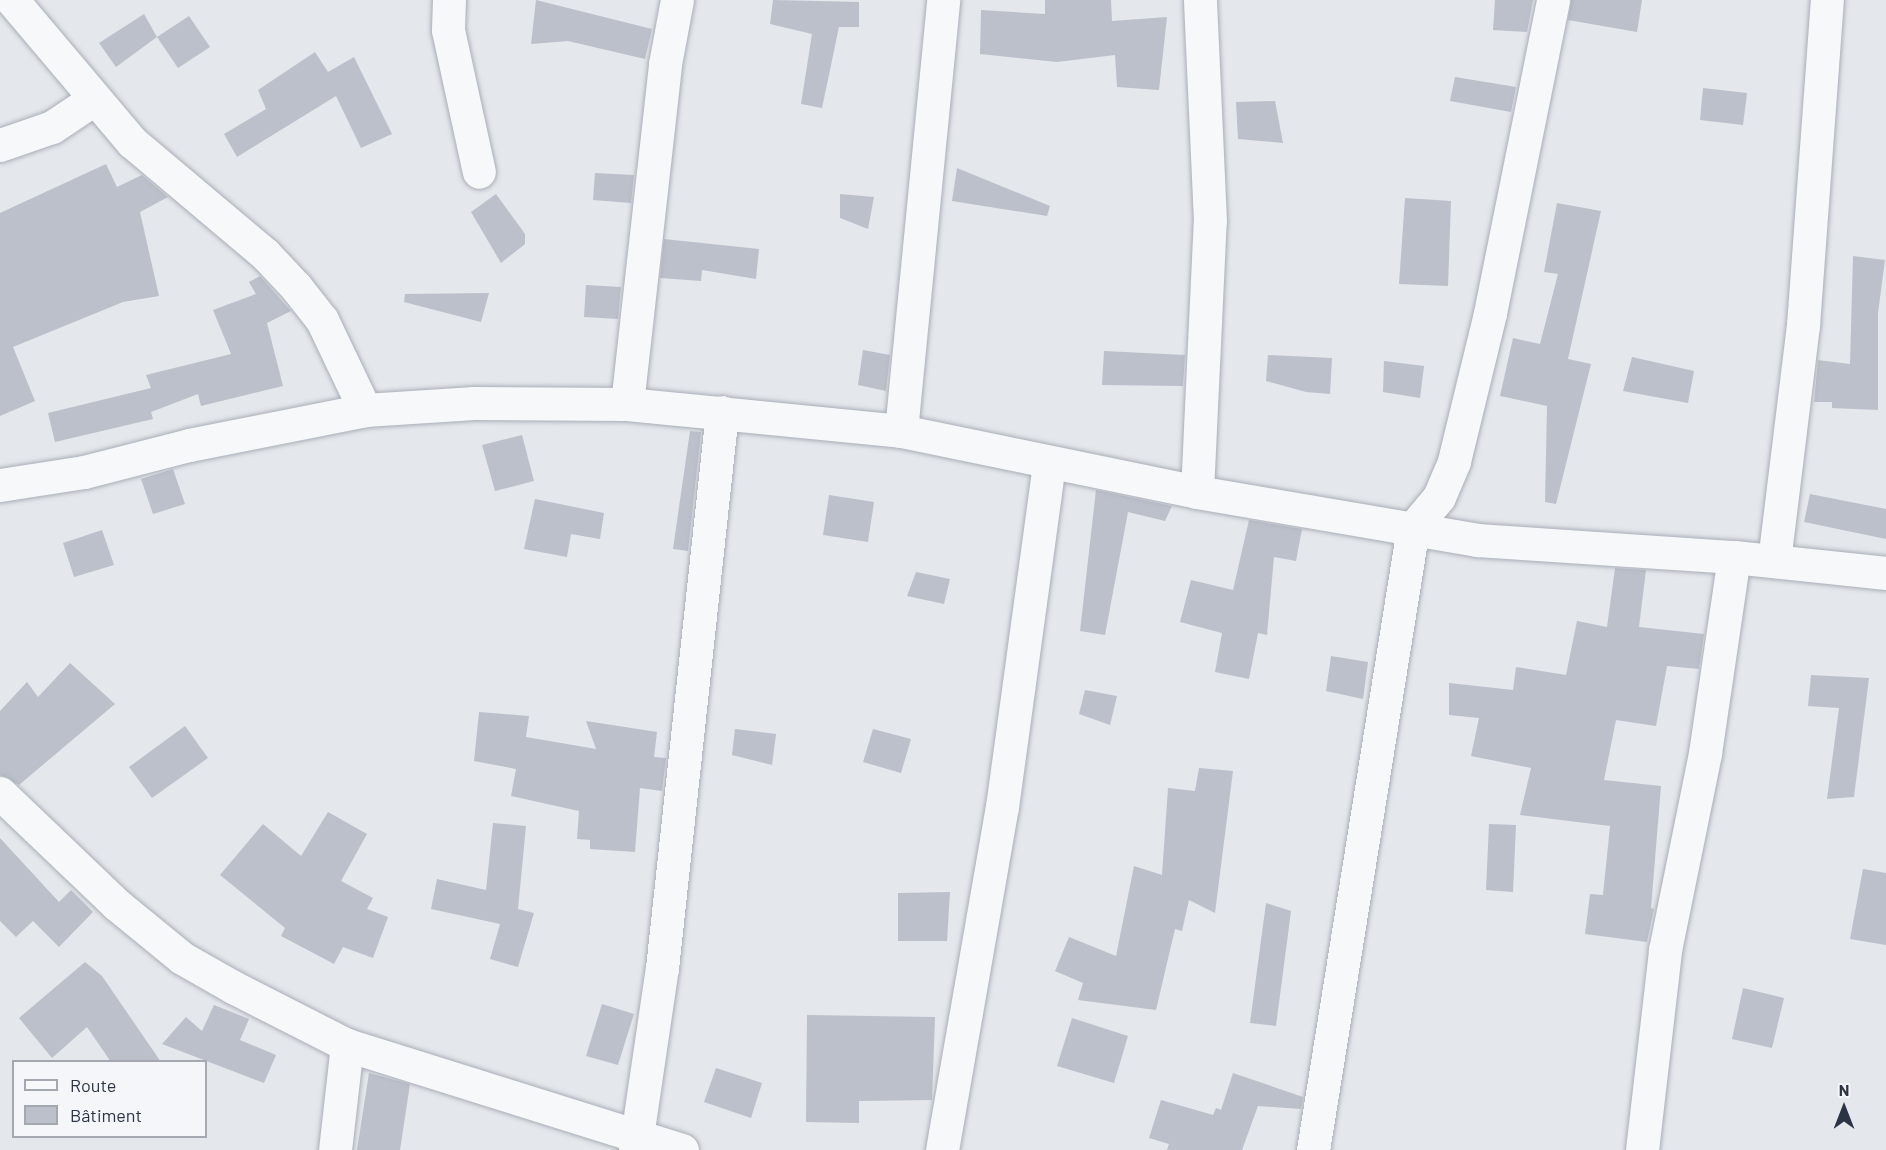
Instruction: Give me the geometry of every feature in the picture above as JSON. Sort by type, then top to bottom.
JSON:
[{"type":"street","points":[[449,0],[448,30],[479,172]]},
{"type":"street","points":[[627,404],[664,75],[677,0]]},
{"type":"street","points":[[901,431],[943,0]]},
{"type":"street","points":[[1197,492],[1210,221],[1200,0]]},
{"type":"street","points":[[1314,1150],[1413,528],[1439,497],[1454,461],[1490,312],[1553,0]]},
{"type":"street","points":[[1774,561],[1803,325],[1827,0]]},
{"type":"street","points":[[17,2],[94,99],[132,142],[266,254],[296,287],[322,320],[365,411]]},
{"type":"street","points":[[0,145],[52,127],[94,99]]},
{"type":"street","points":[[0,485],[84,472],[189,445],[365,411],[474,403],[627,404],[901,431],[1049,464],[1477,540],[1734,557],[1886,573]]},
{"type":"street","points":[[636,1143],[662,968],[722,412]]},
{"type":"street","points":[[942,1150],[1002,807],[1049,464]]},
{"type":"street","points":[[1642,1150],[1665,950],[1705,753],[1734,557]]},
{"type":"street","points":[[0,793],[116,904],[182,958],[347,1045],[636,1143],[682,1150]]},
{"type":"street","points":[[335,1150],[347,1045]]},
{"type":"building","points":[[536,0],[652,29],[645,59],[568,41],[531,44]]},
{"type":"building","points":[[773,0],[859,2],[859,27],[839,27],[822,108],[801,104],[812,34],[770,24]]},
{"type":"building","points":[[1045,0],[1111,0],[1112,21],[1167,17],[1159,90],[1117,87],[1115,55],[1057,62],[980,54],[981,10],[1045,14]]},
{"type":"building","points":[[1495,0],[1533,0],[1527,32],[1493,30]]},
{"type":"building","points":[[1571,0],[1642,0],[1637,32],[1568,20]]},
{"type":"building","points":[[144,14],[157,37],[116,67],[99,43]]},
{"type":"building","points":[[189,16],[210,47],[178,68],[157,37]]},
{"type":"building","points":[[315,52],[328,72],[354,57],[392,134],[361,148],[336,96],[237,157],[224,134],[266,109],[258,90]]},
{"type":"building","points":[[1455,77],[1516,87],[1511,112],[1450,101]]},
{"type":"building","points":[[1703,88],[1747,93],[1743,125],[1700,120]]},
{"type":"building","points":[[1275,101],[1283,143],[1238,139],[1236,102]]},
{"type":"building","points":[[106,164],[117,187],[142,175],[168,197],[140,212],[159,296],[123,302],[13,347],[35,401],[0,416],[0,213]]},
{"type":"building","points":[[957,168],[1050,206],[1047,216],[952,201]]},
{"type":"building","points":[[595,173],[634,175],[631,203],[593,200]]},
{"type":"building","points":[[496,194],[525,234],[525,244],[501,263],[471,212]]},
{"type":"building","points":[[840,194],[874,197],[868,229],[840,218]]},
{"type":"building","points":[[1405,198],[1451,201],[1448,286],[1399,284]]},
{"type":"building","points":[[1557,203],[1601,211],[1568,359],[1591,364],[1556,504],[1545,502],[1547,406],[1500,396],[1513,338],[1540,344],[1558,274],[1544,272]]},
{"type":"building","points":[[664,239],[759,249],[756,279],[702,270],[701,281],[660,278]]},
{"type":"building","points":[[1853,256],[1885,260],[1878,313],[1878,410],[1832,408],[1832,402],[1814,402],[1818,360],[1850,364]]},
{"type":"building","points":[[260,276],[291,311],[267,323],[283,386],[201,406],[198,394],[151,412],[153,419],[55,442],[48,413],[151,388],[146,375],[231,354],[213,310],[256,294],[249,282]]},
{"type":"building","points":[[586,285],[621,287],[618,319],[584,317]]},
{"type":"building","points":[[489,293],[481,322],[404,302],[405,294]]},
{"type":"building","points":[[863,350],[890,355],[886,391],[858,385]]},
{"type":"building","points":[[1104,351],[1185,355],[1183,386],[1102,385]]},
{"type":"building","points":[[1268,355],[1332,358],[1330,394],[1306,392],[1266,381]]},
{"type":"building","points":[[1632,357],[1694,371],[1688,403],[1623,391]]},
{"type":"building","points":[[1384,361],[1424,366],[1420,398],[1383,392]]},
{"type":"building","points":[[690,431],[701,432],[688,551],[673,549]]},
{"type":"building","points":[[522,435],[534,481],[495,491],[482,445]]},
{"type":"building","points":[[173,469],[185,504],[153,514],[141,479]]},
{"type":"building","points":[[1096,490],[1172,506],[1165,521],[1128,512],[1105,635],[1080,631]]},
{"type":"building","points":[[1810,494],[1886,509],[1886,539],[1804,522]]},
{"type":"building","points":[[829,495],[874,502],[868,542],[823,535]]},
{"type":"building","points":[[535,499],[604,513],[600,539],[571,534],[567,557],[524,549]]},
{"type":"building","points":[[1249,520],[1302,529],[1296,561],[1274,557],[1267,635],[1258,633],[1249,679],[1215,672],[1222,633],[1180,622],[1191,580],[1233,590]]},
{"type":"building","points":[[102,530],[114,565],[74,577],[63,543]]},
{"type":"building","points":[[1615,568],[1646,570],[1639,627],[1704,634],[1699,669],[1667,666],[1656,726],[1616,720],[1604,780],[1661,786],[1651,908],[1654,909],[1647,942],[1585,934],[1590,894],[1603,895],[1610,826],[1520,815],[1531,768],[1471,756],[1479,718],[1449,715],[1449,683],[1513,690],[1516,667],[1566,675],[1577,621],[1607,627]]},
{"type":"building","points":[[916,572],[950,579],[944,604],[907,596]]},
{"type":"building","points":[[1331,656],[1368,662],[1363,699],[1326,691]]},
{"type":"building","points":[[70,663],[115,704],[19,785],[0,775],[0,711],[27,682],[38,697]]},
{"type":"building","points":[[1811,675],[1869,678],[1854,797],[1827,799],[1839,708],[1808,706]]},
{"type":"building","points":[[1085,690],[1117,696],[1110,725],[1079,714]]},
{"type":"building","points":[[479,712],[529,716],[526,737],[596,749],[586,721],[657,732],[654,757],[666,758],[662,791],[640,788],[635,852],[590,849],[590,840],[577,839],[579,811],[511,796],[516,769],[474,761]]},
{"type":"building","points":[[185,726],[208,758],[152,798],[129,767]]},
{"type":"building","points":[[735,729],[776,734],[772,765],[732,755]]},
{"type":"building","points":[[873,729],[911,739],[901,773],[863,762]]},
{"type":"building","points":[[1199,768],[1233,771],[1215,913],[1189,900],[1182,931],[1175,929],[1156,1010],[1078,1000],[1083,983],[1055,971],[1069,937],[1116,956],[1134,866],[1162,875],[1168,788],[1195,791]]},
{"type":"building","points":[[328,812],[367,834],[341,881],[373,898],[367,909],[388,917],[373,958],[343,947],[334,964],[281,936],[285,928],[220,875],[263,824],[301,856]]},
{"type":"building","points":[[493,823],[526,826],[518,909],[534,913],[518,967],[490,959],[500,924],[431,909],[437,879],[486,890]]},
{"type":"building","points":[[1489,824],[1516,825],[1513,892],[1486,890]]},
{"type":"building","points":[[0,838],[59,902],[71,890],[93,912],[59,947],[33,921],[16,937],[0,921]]},
{"type":"building","points":[[1863,869],[1886,873],[1886,945],[1850,939]]},
{"type":"building","points":[[950,892],[947,941],[898,941],[898,893]]},
{"type":"building","points":[[1266,903],[1291,911],[1276,1026],[1250,1023]]},
{"type":"building","points":[[85,962],[102,976],[160,1060],[110,1060],[87,1027],[52,1058],[19,1018]]},
{"type":"building","points":[[1743,988],[1784,998],[1772,1048],[1732,1039]]},
{"type":"building","points":[[602,1004],[634,1014],[618,1065],[586,1056]]},
{"type":"building","points":[[214,1005],[249,1019],[240,1040],[276,1055],[264,1083],[162,1044],[186,1017],[202,1031]]},
{"type":"building","points":[[807,1015],[935,1017],[932,1100],[859,1101],[859,1123],[806,1122]]},
{"type":"building","points":[[1072,1018],[1128,1036],[1114,1083],[1057,1066]]},
{"type":"building","points":[[716,1068],[762,1083],[751,1118],[704,1102]]},
{"type":"building","points":[[369,1073],[410,1084],[400,1150],[357,1150]]},
{"type":"building","points":[[1233,1073],[1303,1097],[1301,1109],[1258,1106],[1242,1150],[1167,1150],[1169,1144],[1149,1138],[1161,1100],[1213,1115],[1216,1108],[1221,1110]]}]
